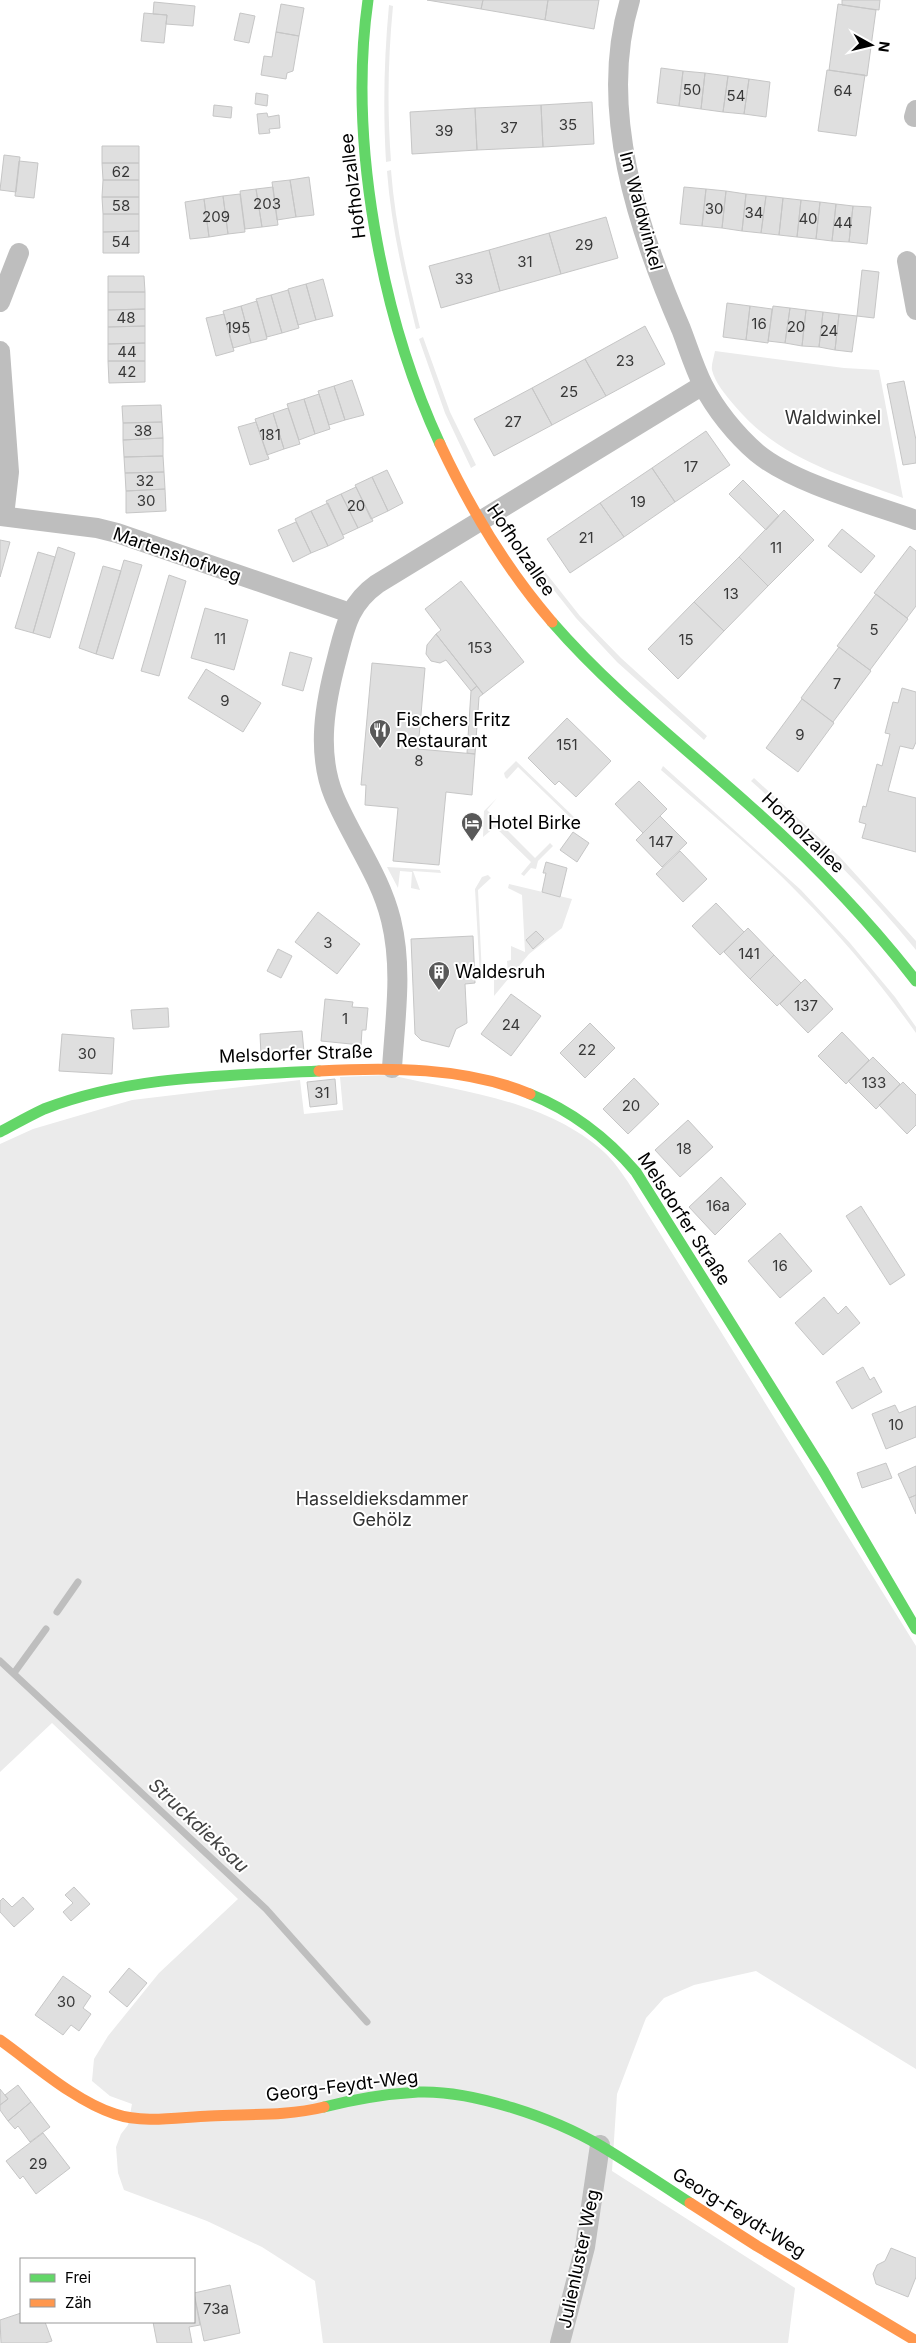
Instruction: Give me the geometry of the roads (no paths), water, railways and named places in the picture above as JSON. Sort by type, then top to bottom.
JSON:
[{"type":"street","name":"Hofholzallee","points":[[368,0],[364,38],[363,116],[367,171],[384,276],[401,344],[422,408],[440,450],[479,523],[505,563],[537,606],[581,656],[812,862],[860,913],[916,981]]},
{"type":"street","name":"Im Waldwinkel","points":[[630,0],[624,19],[619,78],[620,114],[626,159],[643,230],[656,271],[703,385],[724,418],[757,453],[772,463],[790,473],[916,520]]},
{"type":"street","points":[[0,302],[19,253]]},
{"type":"street","points":[[907,261],[916,310]]},
{"type":"street","points":[[0,351],[10,472],[2,516]]},
{"type":"street","points":[[392,1068],[397,983],[395,937],[379,882],[334,795],[325,760],[323,736],[328,692],[350,613],[358,600],[377,584],[703,385]]},
{"type":"street","name":"Martenshofweg","points":[[2,516],[77,525],[117,533],[350,613]]},
{"type":"street","name":"Melsdorfer Straße","points":[[0,1132],[50,1107],[84,1096],[178,1077],[392,1068],[425,1071],[493,1082],[524,1091],[553,1104],[583,1123],[625,1158],[655,1201],[701,1279],[824,1472],[916,1629]]},
{"type":"street","name":"Georg-Feydt-Weg","points":[[0,2040],[76,2094],[118,2115],[146,2119],[282,2113],[320,2108],[360,2098],[418,2092],[460,2095],[495,2103],[561,2125],[600,2145],[757,2246],[916,2341]]},
{"type":"street","name":"Julienluster Weg","points":[[560,2343],[585,2247],[600,2145]]},
{"type":"waterway","points":[[57,1612],[78,1582]]},
{"type":"waterway","points":[[14,1673],[46,1629]]},
{"type":"waterway","name":"Struckdieksau","points":[[0,1661],[266,1909],[367,2022]]},
{"type":"place","name":"Fischers Fritz Restaurant","points":[[380,749]]},
{"type":"place","name":"Hotel Birke","points":[[472,842]]},
{"type":"place","name":"Waldesruh","points":[[439,991]]},
{"type":"park label","name":"Waldwinkel","points":[[833,418]]},
{"type":"park label","name":"Hasseldieksdammer Gehölz","points":[[382,1509]]}]
